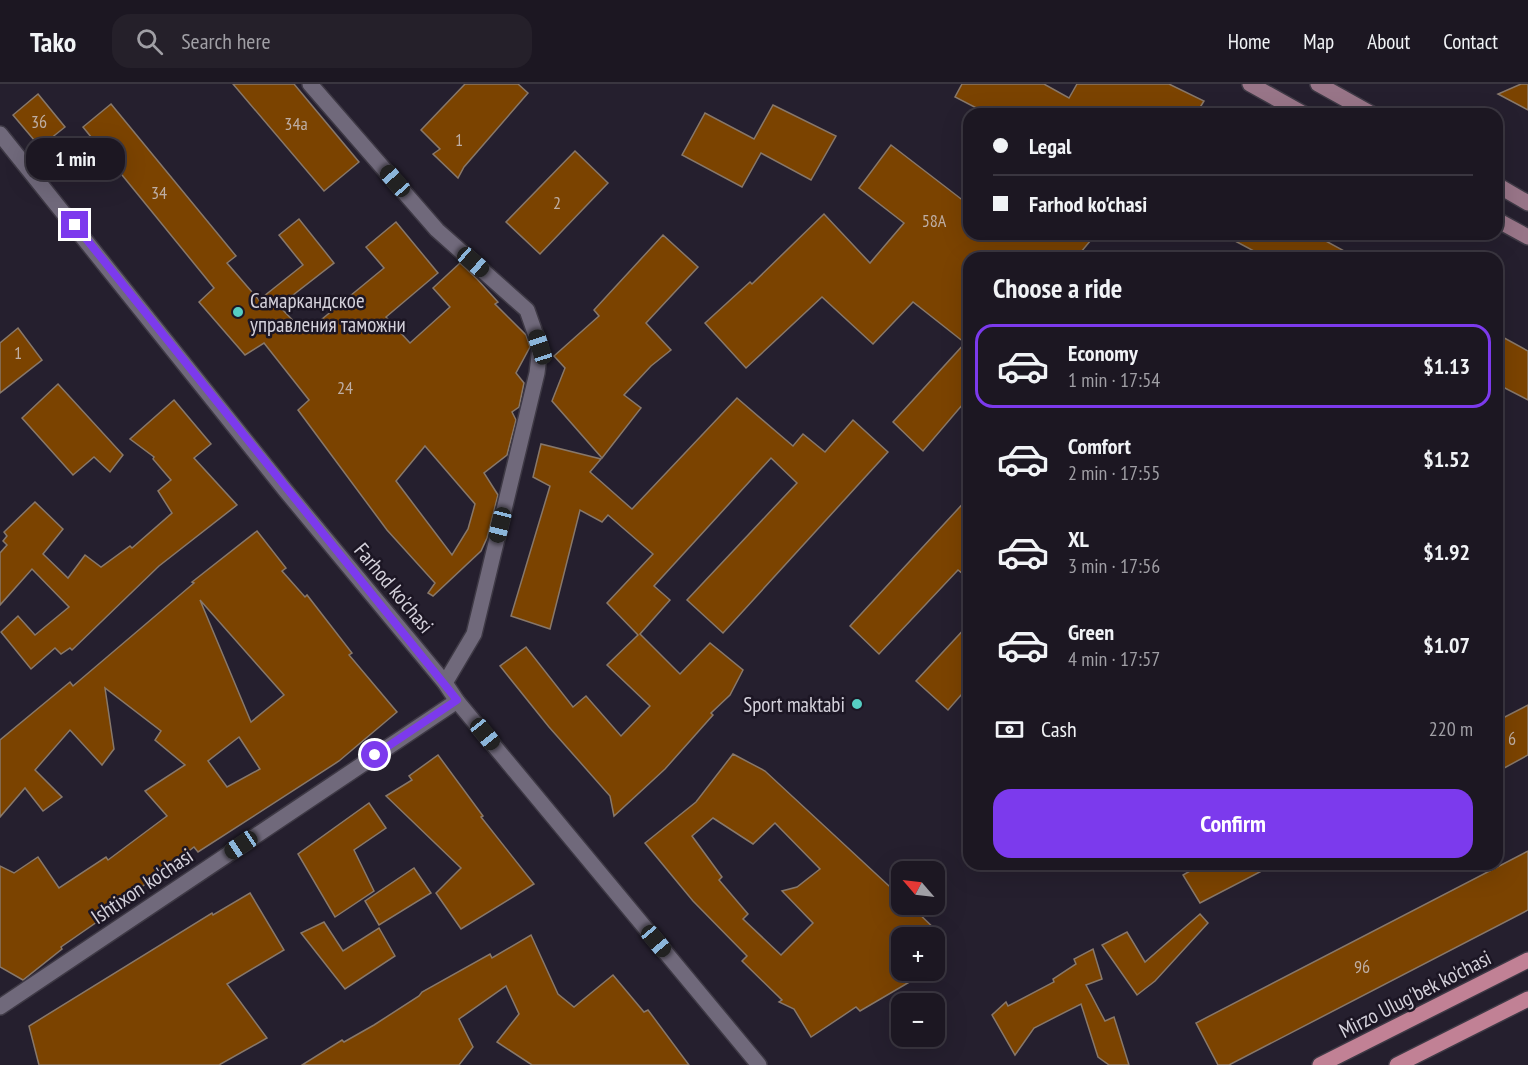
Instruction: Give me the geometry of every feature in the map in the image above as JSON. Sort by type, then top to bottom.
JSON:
[{"type":"main road","points":[[1250,84],[1293,108]]},
{"type":"main road","points":[[1318,84],[1361,108]]},
{"type":"main road","points":[[1503,188],[1528,203]]},
{"type":"main road","points":[[1503,223],[1528,237]]},
{"type":"main road","name":"Mirzo Ulug'bek ko'chasi","points":[[1320,1065],[1528,960]]},
{"type":"main road","points":[[1397,1065],[1528,999]]},
{"type":"street","points":[[310,84],[437,230],[527,310],[540,347],[537,373],[474,634],[445,683]]},
{"type":"street","name":"Farhod ko'chasi","points":[[0,134],[286,491],[759,1065]]},
{"type":"street","name":"Ishtixon ko'chasi","points":[[0,1007],[457,700]]},
{"type":"building","points":[[233,84],[294,84],[359,162],[324,191]]},
{"type":"building","points":[[465,84],[518,84],[528,93],[464,167],[458,178],[433,154],[440,149],[421,130]]},
{"type":"building","points":[[962,84],[1044,84],[1069,98],[1077,84],[1169,84],[1204,101],[1200,108],[976,108],[955,97]]},
{"type":"building","points":[[1521,84],[1528,84],[1528,110],[1498,94]]},
{"type":"building","points":[[38,94],[65,127],[40,147],[13,115]]},
{"type":"building","points":[[111,104],[236,256],[227,263],[259,300],[303,265],[279,235],[299,219],[334,263],[279,306],[305,333],[384,268],[366,247],[396,222],[438,273],[386,317],[410,343],[450,307],[433,288],[460,263],[498,302],[495,304],[526,335],[530,347],[516,373],[524,383],[519,407],[512,412],[516,420],[507,455],[484,473],[498,495],[487,538],[481,551],[433,596],[428,593],[435,583],[387,530],[298,410],[309,400],[264,343],[245,355],[199,302],[214,288],[83,127]],"holes":[[[425,446],[475,504],[468,529],[452,555],[396,481]]]},
{"type":"building","points":[[773,105],[836,136],[811,180],[761,153],[742,187],[682,155],[705,113],[754,139]]},
{"type":"building","points":[[891,145],[963,200],[963,240],[1091,240],[1081,252],[963,252],[963,341],[913,302],[873,344],[822,297],[746,368],[705,323],[750,282],[752,284],[824,214],[870,263],[904,223],[859,188]]},
{"type":"building","points":[[575,151],[608,183],[540,254],[506,222]]},
{"type":"building","points":[[663,235],[698,267],[646,323],[671,350],[651,366],[624,395],[641,408],[602,458],[552,401],[565,368],[554,356],[599,316],[594,310]]},
{"type":"building","points":[[1233,240],[1324,240],[1346,252],[1256,252]]},
{"type":"building","points":[[18,328],[42,360],[0,393],[0,343]]},
{"type":"building","points":[[1503,337],[1528,351],[1528,400],[1503,387]]},
{"type":"building","points":[[963,345],[963,404],[923,451],[893,422]]},
{"type":"building","points":[[58,384],[123,455],[110,472],[94,457],[73,475],[22,418]]},
{"type":"building","points":[[737,398],[793,446],[803,434],[825,452],[853,420],[888,452],[723,633],[687,600],[797,483],[771,458],[654,586],[670,600],[640,634],[680,674],[710,643],[743,670],[730,695],[711,713],[713,715],[665,769],[614,816],[610,796],[549,727],[500,666],[526,647],[573,707],[586,696],[621,736],[650,706],[607,665],[638,635],[607,603],[653,554],[608,515],[602,522],[580,510],[550,629],[511,616],[550,486],[533,477],[541,444],[601,459],[590,472],[632,509]]},
{"type":"building","points":[[174,400],[211,444],[194,458],[237,505],[159,566],[72,650],[70,648],[61,654],[55,648],[31,669],[1,632],[18,616],[35,635],[69,607],[32,569],[0,605],[0,553],[7,545],[3,541],[7,536],[4,532],[35,502],[63,529],[43,554],[68,578],[85,555],[101,567],[130,546],[132,548],[172,513],[158,491],[171,480],[153,459],[154,457],[130,439]]},
{"type":"building","points":[[963,504],[963,574],[958,570],[879,654],[850,626]]},
{"type":"building","points":[[257,531],[286,568],[282,571],[305,597],[307,595],[352,653],[349,655],[397,712],[339,761],[198,852],[194,847],[131,895],[133,897],[61,947],[62,949],[23,980],[0,967],[0,866],[14,873],[38,857],[59,888],[106,857],[108,860],[167,816],[145,791],[185,765],[155,740],[161,731],[105,688],[114,749],[102,765],[70,730],[35,770],[62,797],[43,811],[25,788],[0,817],[0,740],[70,682],[73,686],[194,583],[192,582]],"holes":[[[200,600],[284,695],[251,722]],[[239,737],[260,769],[227,787],[208,761]]]},
{"type":"building","points":[[963,630],[963,693],[948,710],[916,681]]},
{"type":"building","points":[[1528,705],[1528,755],[1503,769],[1503,718]]},
{"type":"building","points":[[733,754],[765,771],[891,888],[891,915],[920,915],[933,927],[891,927],[891,981],[911,981],[860,1011],[856,1007],[811,1037],[794,1009],[779,1002],[782,1000],[742,961],[747,956],[693,901],[645,843],[696,802]],"holes":[[[713,818],[753,844],[775,823],[820,869],[797,887],[782,891],[813,923],[781,955],[743,919],[748,914],[719,880],[722,877],[692,836]]]},
{"type":"building","points":[[438,755],[483,816],[481,817],[534,884],[461,929],[436,893],[461,868],[386,796],[412,780],[409,776]]},
{"type":"building","points":[[369,803],[386,828],[354,850],[374,891],[335,917],[298,854]]},
{"type":"building","points":[[1528,851],[1528,910],[1229,1065],[1218,1065],[1196,1023],[1491,870],[1503,870],[1503,864]]},
{"type":"building","points":[[414,868],[431,893],[379,925],[365,901]]},
{"type":"building","points":[[1192,870],[1263,870],[1200,903],[1183,875]]},
{"type":"building","points":[[250,893],[284,950],[227,984],[267,1038],[219,1065],[39,1065],[29,1026],[212,913],[213,915]]},
{"type":"building","points":[[1200,914],[1208,923],[1155,981],[1137,995],[1102,945],[1127,932],[1145,962]]},
{"type":"building","points":[[324,922],[343,951],[379,928],[395,956],[345,989],[301,933]]},
{"type":"building","points":[[531,935],[558,994],[574,1007],[613,975],[644,1012],[648,1010],[689,1065],[532,1065],[497,1042],[519,1014],[506,986],[459,1019],[473,1047],[459,1065],[302,1065],[342,1040],[344,1042],[374,1025],[422,992],[490,954],[492,958]]},
{"type":"building","points":[[1093,949],[1102,979],[1086,985],[1105,1021],[1114,1017],[1129,1065],[1109,1065],[1098,1057],[1081,1004],[1034,1028],[1015,1055],[992,1015],[1006,1002],[1008,1006],[1054,982],[1053,979],[1076,964],[1074,959]]},
{"type":"place","name":"Самаркандское управления таможни","points":[[238,312]]},
{"type":"place","name":"Sport maktabi","points":[[857,704]]},
{"type":"route","points":[[75,225],[286,491],[457,700],[375,755]]}]
